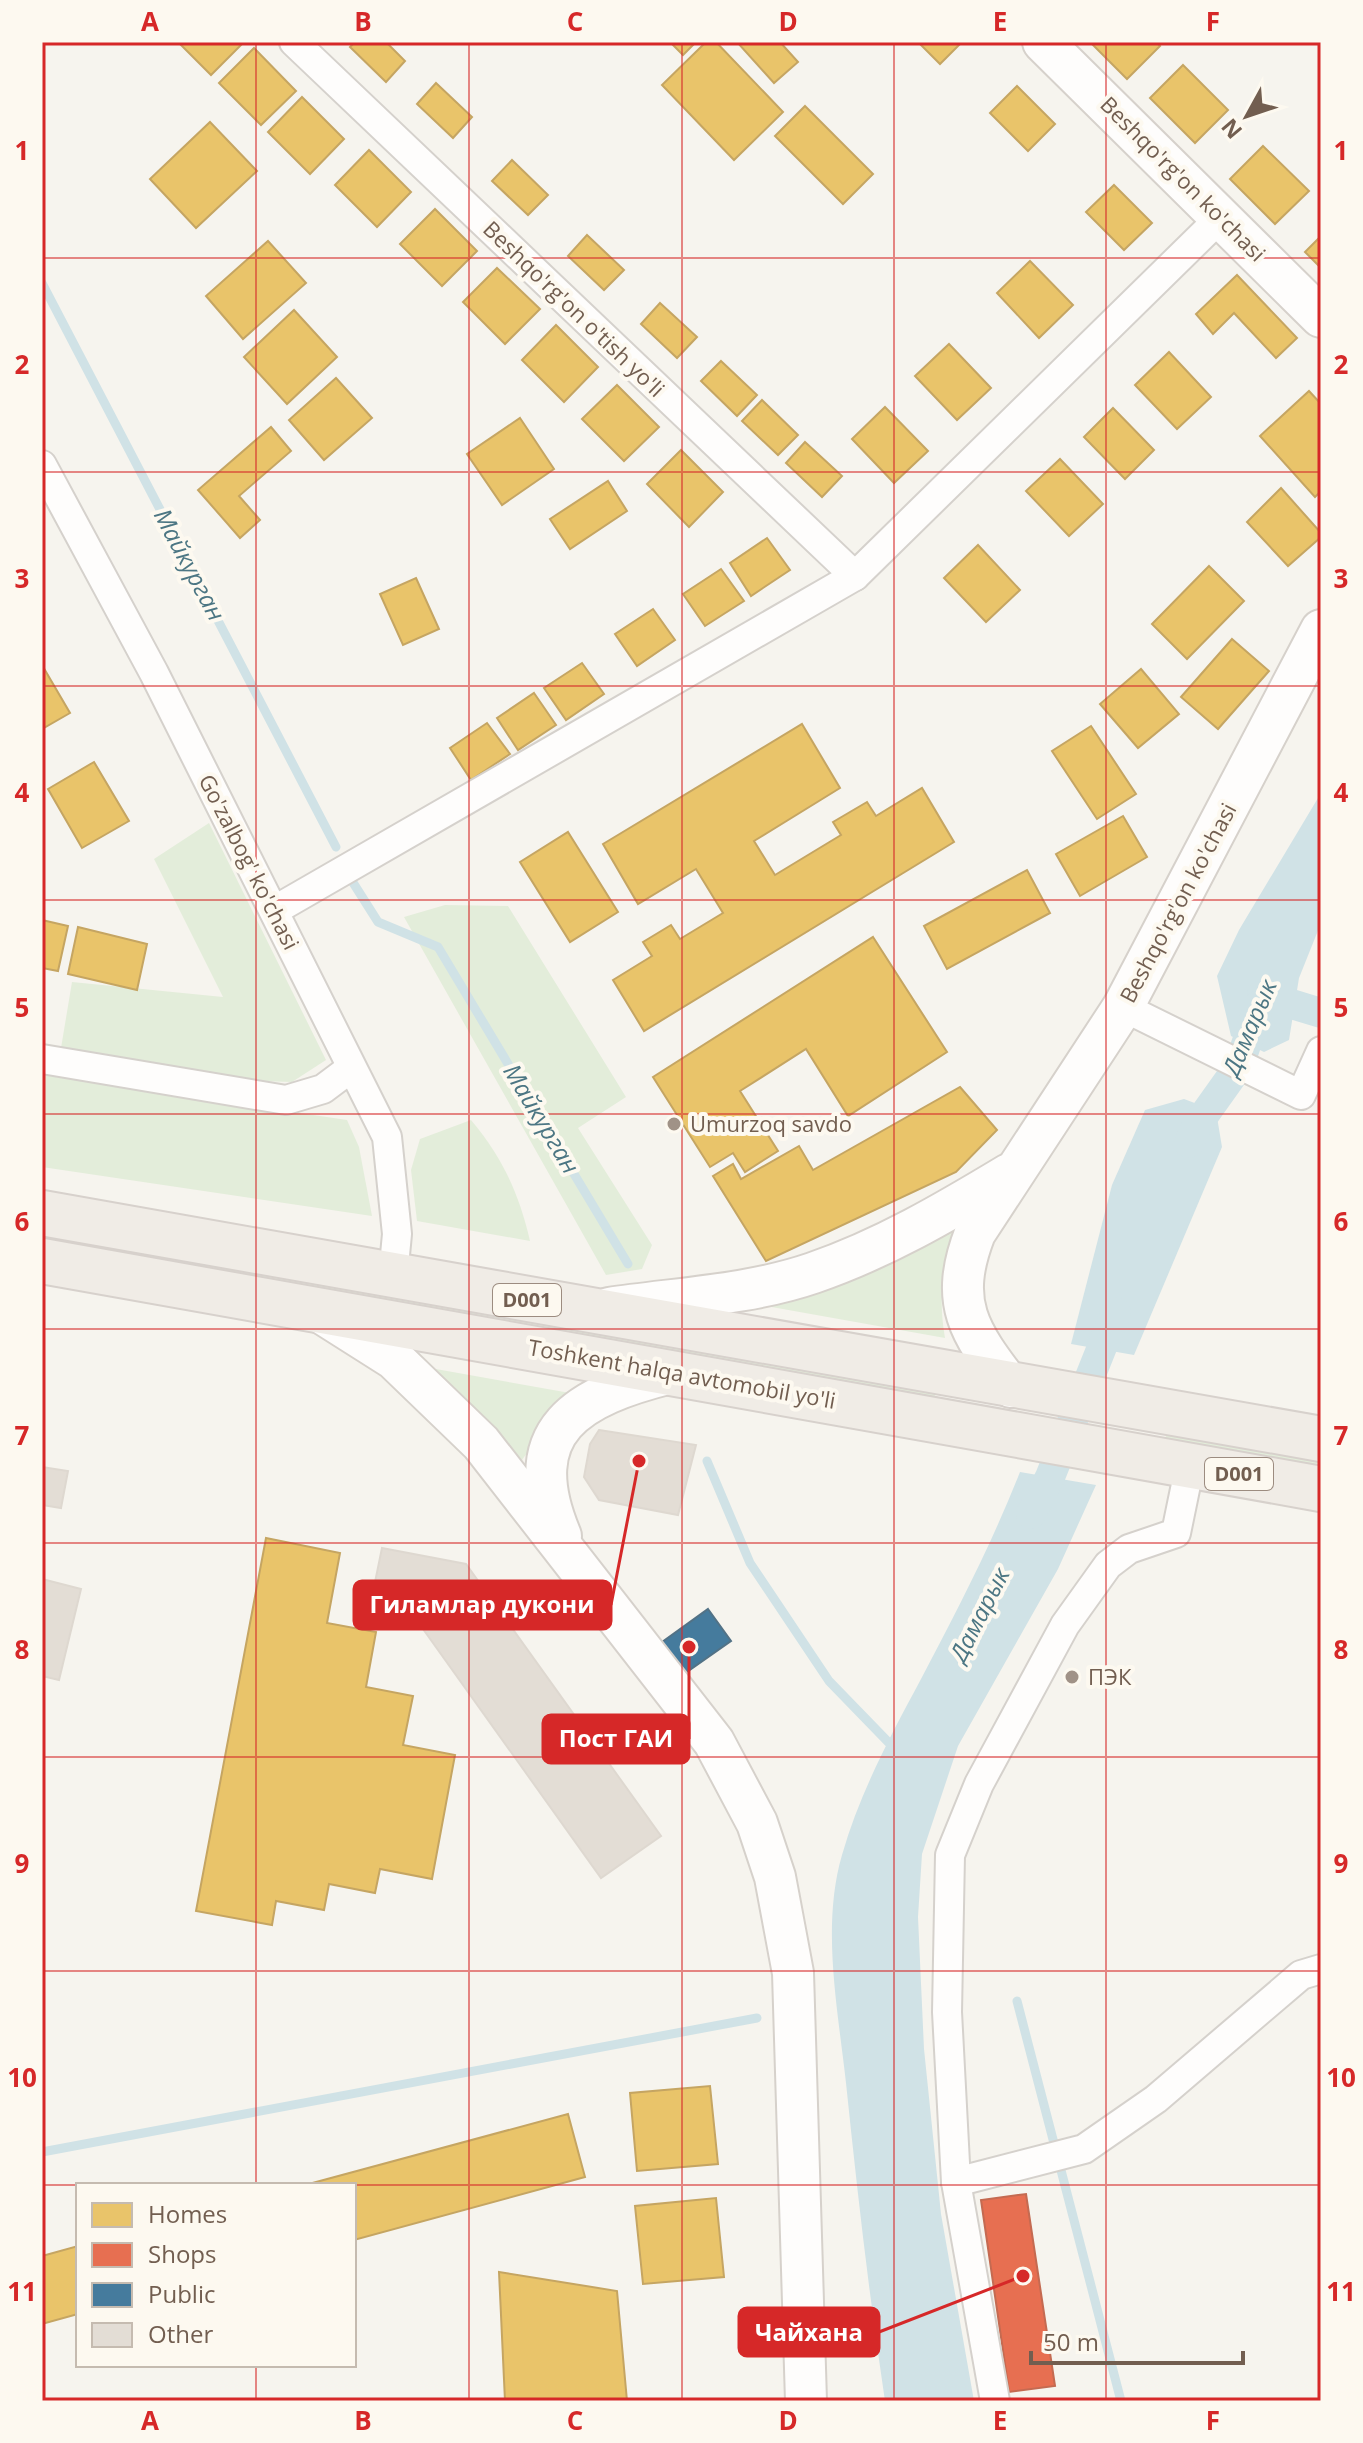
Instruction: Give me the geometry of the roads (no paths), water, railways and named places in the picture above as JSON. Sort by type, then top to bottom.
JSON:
[{"type":"highway","name":"Toshkent halqa avtomobil yo'li","points":[[59,1216],[1011,1387],[1321,1439]]},
{"type":"highway","points":[[54,1263],[59,1216]]},
{"type":"highway","name":"Toshkent halqa avtomobil yo'li","points":[[54,1263],[1321,1489]]},
{"type":"main road","name":"Beshqo'rg'on ko'chasi","points":[[1043,42],[1321,317]]},
{"type":"main road","name":"Beshqo'rg'on ko'chasi","points":[[1011,1387],[979,1344],[967,1321],[962,1294],[963,1266],[975,1233],[1123,1007],[1321,630]]},
{"type":"main road","name":"Beshqo'rg'on ko'chasi","points":[[589,1311],[759,1286],[813,1273],[938,1218],[1019,1167]]},
{"type":"main road","points":[[312,1309],[394,1359],[481,1443],[568,1550],[714,1742],[757,1823],[775,1877],[793,1973],[806,2401]]},
{"type":"main road","points":[[568,1550],[555,1522],[549,1493],[547,1464],[555,1435],[580,1407],[600,1394],[672,1373]]},
{"type":"street","name":"Beshqo'rg'on o'tish yo'li","points":[[294,42],[855,576]]},
{"type":"street","points":[[275,910],[855,576],[1222,216]]},
{"type":"street","name":"Go'zalbog' ko'chasi","points":[[42,465],[154,673],[387,1137],[397,1234],[393,1276]]},
{"type":"street","points":[[1123,1007],[1301,1095],[1321,1051]]},
{"type":"street","points":[[42,1059],[286,1100],[323,1089],[351,1068]]},
{"type":"street","points":[[995,2401],[956,2182],[947,2012],[950,1855],[979,1784],[1065,1625],[1108,1565],[1129,1549],[1176,1533],[1173,1462]]},
{"type":"street","points":[[956,2182],[1084,2149],[1156,2099],[1301,1975],[1321,1969]]},
{"type":"water","points":[[1321,793],[1321,923],[1299,978],[1289,1040],[1264,1052],[1231,1036],[1217,976],[1239,930]]},
{"type":"water","points":[[1184,1099],[1216,1111],[1222,1147],[1134,1355],[1071,1344],[1112,1185],[1145,1110]]},
{"type":"water","points":[[1020,1472],[1096,1485],[1058,1569],[958,1746],[922,1854],[918,1917],[924,2049],[941,2214],[974,2401],[885,2401],[833,1969],[836,1882],[849,1832],[867,1786],[974,1577]]},
{"type":"waterway","name":"Майкурган","points":[[42,283],[336,847]]},
{"type":"waterway","name":"Майкурган","points":[[352,881],[378,922],[438,947],[628,1264]]},
{"type":"waterway","points":[[1262,995],[1321,1013]]},
{"type":"waterway","name":"Дамарык","points":[[1189,1143],[1197,1125],[1239,1066],[1259,1005]]},
{"type":"waterway","name":"Дамарык","points":[[1031,1514],[1050,1477],[1116,1312]]},
{"type":"waterway","name":"Майкурган","points":[[707,1461],[750,1563],[829,1681],[893,1747]]},
{"type":"waterway","points":[[1017,2001],[1121,2401]]},
{"type":"waterway","points":[[42,2152],[757,2018]]},
{"type":"place","name":"Umurzoq savdo","points":[[674,1124]]},
{"type":"place","name":"Гиламлар дукони","points":[[639,1461]]},
{"type":"place","name":"Пост ГАИ","points":[[689,1647]]},
{"type":"place","name":"ПЭК","points":[[1072,1677]]},
{"type":"place","name":"Чайхана","points":[[1023,2276]]}]
